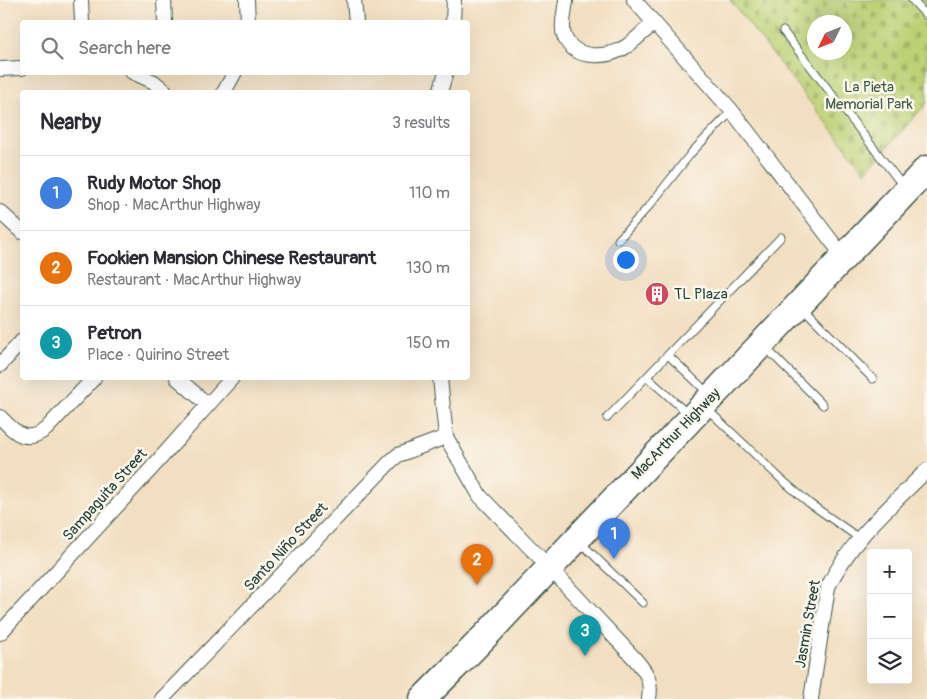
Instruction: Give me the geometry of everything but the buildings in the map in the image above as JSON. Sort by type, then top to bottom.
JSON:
[{"type":"highway","name":"MacArthur Highway","points":[[423,699],[502,619],[549,567],[927,169]]},
{"type":"street","points":[[81,0],[82,20]]},
{"type":"street","points":[[164,0],[165,20]]},
{"type":"street","points":[[247,0],[248,20]]},
{"type":"street","points":[[354,0],[356,20]]},
{"type":"street","points":[[453,20],[454,0]]},
{"type":"street","points":[[566,0],[563,28],[565,38],[577,51],[586,55],[600,55],[626,47],[654,23]]},
{"type":"street","points":[[634,0],[732,111],[844,256]]},
{"type":"street","points":[[0,69],[20,68]]},
{"type":"street","points":[[225,90],[233,75]]},
{"type":"street","points":[[441,90],[445,75]]},
{"type":"street","points":[[156,77],[165,90]]},
{"type":"street","points":[[0,212],[20,230]]},
{"type":"street","points":[[0,365],[20,343]]},
{"type":"street","points":[[0,417],[18,433],[24,436],[37,436],[46,429],[92,380]]},
{"type":"street","points":[[179,380],[206,404]]},
{"type":"street","name":"Sampaguita Street","points":[[0,633],[150,470],[206,404],[230,380]]},
{"type":"street","points":[[440,380],[446,437],[480,496],[648,674],[651,690],[649,699]]},
{"type":"street","name":"Santo Niño Street","points":[[162,699],[391,461],[398,455],[446,437]]},
{"type":"street","name":"Jasmin Street","points":[[811,699],[828,587],[836,570],[859,538],[927,470]]},
{"type":"lane","points":[[912,0],[927,16]]},
{"type":"lane","points":[[782,32],[907,190]]},
{"type":"lane","points":[[618,240],[650,205],[692,152],[732,111]]},
{"type":"lane","points":[[607,418],[781,237]]},
{"type":"lane","points":[[799,304],[873,379]]},
{"type":"lane","points":[[762,344],[823,404]]},
{"type":"lane","points":[[668,355],[702,406],[809,503],[859,538]]},
{"type":"lane","points":[[647,377],[702,406]]},
{"type":"lane","points":[[577,539],[643,603]]},
{"type":"green space","name":"La Pieta Memorial Park","points":[[730,0],[927,0],[927,103],[865,172]]},
{"type":"place","name":"TL Plaza","points":[[657,294]]},
{"type":"place","name":"Rudy Motor Shop","points":[[614,559]]},
{"type":"place","name":"Fookien Mansion Chinese Restaurant","points":[[477,585]]},
{"type":"place","name":"Petron","points":[[585,656]]}]
